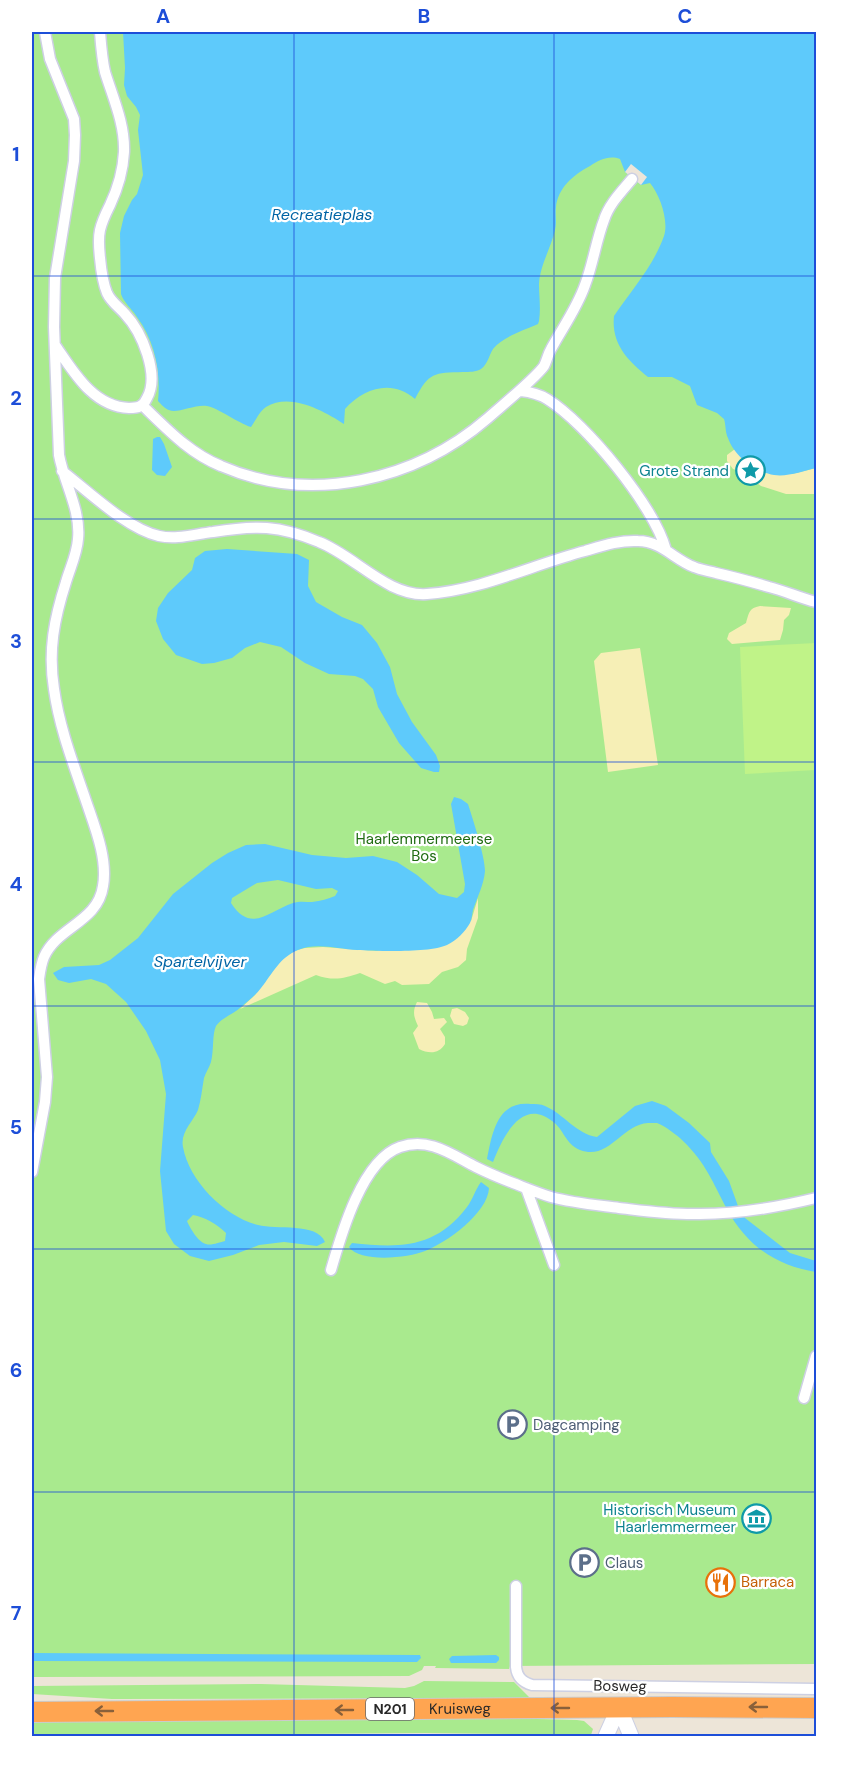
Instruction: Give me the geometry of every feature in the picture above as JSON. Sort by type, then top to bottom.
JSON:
[{"type":"highway","name":"Kruisweg","points":[[32,1712],[619,1707],[816,1708]]},
{"type":"main road","points":[[606,1737],[619,1707]]},
{"type":"main road","points":[[619,1707],[631,1737]]},
{"type":"street","points":[[32,1172],[45,1102],[47,1077],[40,968],[52,944],[95,908],[103,886],[104,870],[94,823],[74,766],[54,691],[50,657],[54,622],[79,538],[76,513],[62,470],[58,438],[55,345],[55,278],[74,160],[74,119],[50,59],[45,32]]},
{"type":"street","points":[[55,345],[88,389],[101,399],[121,408],[138,408],[142,405],[151,389],[149,358],[134,327],[107,294],[100,258],[99,231],[117,189],[123,168],[124,151],[122,128],[105,69],[100,32]]},
{"type":"street","points":[[142,405],[178,440],[196,453],[220,466],[249,476],[318,485],[375,478],[422,461],[472,431],[521,391],[544,366],[549,351],[574,311],[585,285],[604,218],[616,198],[632,179]]},
{"type":"street","points":[[521,391],[533,392],[546,398],[576,422],[599,447],[657,525],[666,550]]},
{"type":"street","points":[[62,470],[109,508],[146,532],[174,538],[249,526],[287,531],[320,542],[347,556],[395,588],[408,593],[425,594],[465,589],[543,562],[624,541],[639,540],[653,543],[694,567],[816,602]]},
{"type":"street","points":[[331,1270],[357,1194],[390,1151],[409,1144],[427,1144],[440,1148],[496,1177],[576,1203],[700,1214],[786,1205],[816,1198]]},
{"type":"street","points":[[525,1188],[554,1265]]},
{"type":"street","points":[[804,1398],[816,1356]]},
{"type":"street","name":"Bosweg","points":[[516,1586],[516,1673],[527,1683],[816,1689]]},
{"type":"green space","name":"Haarlemmermeerse Bos","points":[[32,32],[816,32],[816,1664],[510,1666],[509,1669],[424,1666],[422,1670],[409,1676],[32,1677]]},
{"type":"green space","points":[[816,643],[816,770],[745,774],[740,647]]},
{"type":"green space","points":[[424,1681],[514,1682],[530,1698],[112,1699],[32,1694],[32,1686],[261,1684],[405,1688]]},
{"type":"green space","points":[[459,1717],[577,1720],[584,1721],[593,1729],[591,1735],[424,1733],[32,1736],[32,1718]]},
{"type":"sand","name":"Grote Strand","points":[[735,449],[742,458],[792,474],[816,468],[816,494],[786,494],[761,486],[742,472],[733,469],[727,461],[727,455]]},
{"type":"sand","points":[[760,606],[791,608],[784,620],[780,640],[732,644],[727,639],[729,633],[746,623],[752,610]]},
{"type":"sand","points":[[640,648],[658,765],[608,772],[594,661],[601,653]]},
{"type":"sand","points":[[478,898],[478,918],[467,949],[466,960],[458,967],[442,972],[429,984],[402,985],[395,981],[385,984],[360,973],[338,978],[316,975],[240,1009],[255,995],[285,956],[297,950],[323,947],[377,951],[471,921]]},
{"type":"sand","points":[[417,1002],[427,1003],[434,1019],[444,1018],[447,1022],[440,1029],[445,1037],[445,1044],[437,1051],[426,1052],[419,1049],[413,1033],[418,1026],[414,1014]]},
{"type":"sand","points":[[457,1008],[465,1012],[469,1018],[467,1024],[463,1026],[454,1024],[450,1016],[452,1009]]},
{"type":"water","name":"Recreatieplas","points":[[123,32],[816,32],[816,468],[774,475],[753,467],[740,457],[731,445],[724,419],[717,413],[697,405],[690,386],[672,377],[648,377],[622,351],[615,335],[614,316],[660,247],[665,223],[660,201],[654,188],[650,183],[641,185],[625,172],[620,159],[616,158],[604,159],[593,164],[572,178],[563,188],[557,200],[555,230],[540,277],[538,324],[502,341],[493,349],[481,369],[433,376],[424,384],[415,399],[397,389],[369,391],[345,409],[344,424],[317,409],[286,401],[266,407],[251,427],[207,406],[177,411],[166,409],[158,401],[159,379],[152,346],[143,326],[121,294],[120,233],[124,216],[137,194],[143,175],[138,130],[140,115],[127,96],[124,85]]},
{"type":"water","points":[[160,437],[164,444],[172,467],[165,476],[157,475],[152,470],[153,439]]},
{"type":"water","points":[[227,549],[297,554],[309,560],[308,586],[316,602],[362,625],[377,643],[390,667],[397,694],[412,722],[436,755],[440,766],[439,772],[421,768],[399,743],[378,707],[373,689],[363,679],[355,676],[329,674],[305,663],[281,647],[260,642],[245,648],[232,658],[214,663],[202,664],[176,655],[163,639],[156,621],[158,608],[168,593],[192,570],[195,558],[205,551]]},
{"type":"water","name":"Spartelvijver","points":[[454,797],[468,804],[485,871],[471,921],[466,930],[447,945],[439,948],[377,951],[312,946],[291,953],[277,966],[254,996],[216,1026],[211,1062],[204,1078],[198,1110],[183,1137],[183,1147],[193,1172],[210,1196],[221,1206],[246,1221],[258,1225],[305,1229],[321,1236],[325,1242],[317,1246],[284,1242],[259,1245],[209,1261],[190,1256],[174,1244],[166,1231],[160,1171],[166,1094],[160,1060],[146,1031],[126,1002],[106,984],[91,979],[69,983],[58,980],[53,973],[64,967],[99,965],[110,960],[138,938],[173,894],[212,863],[246,845],[265,844],[312,855],[346,858],[373,856],[397,862],[439,894],[457,898],[464,892],[465,884],[451,804]],"holes":[[[278,880],[316,889],[332,888],[338,891],[335,896],[327,899],[295,902],[268,915],[253,919],[238,912],[231,903],[232,898],[257,883]],[[193,1215],[206,1219],[219,1227],[226,1233],[225,1241],[213,1244],[200,1241],[187,1221]]]},
{"type":"water","points":[[652,1101],[666,1106],[710,1143],[711,1152],[729,1181],[745,1218],[790,1253],[816,1261],[816,1272],[788,1265],[775,1259],[753,1243],[735,1222],[698,1157],[678,1136],[657,1123],[639,1125],[607,1147],[590,1152],[575,1147],[552,1121],[541,1115],[531,1114],[522,1117],[514,1124],[493,1162],[487,1159],[494,1130],[503,1113],[510,1107],[520,1104],[545,1106],[576,1128],[597,1137],[635,1106]]},
{"type":"water","points":[[481,1182],[489,1188],[482,1207],[464,1226],[434,1247],[417,1253],[385,1258],[363,1255],[349,1247],[352,1243],[401,1245],[429,1238],[455,1221],[469,1204]]},
{"type":"water","points":[[32,1653],[420,1655],[421,1658],[417,1662],[32,1661]]},
{"type":"water","points":[[496,1655],[499,1660],[496,1663],[451,1663],[449,1659],[452,1656]]},
{"type":"pier","points":[[631,164],[647,177],[641,185],[625,172]]},
{"type":"place","name":"Grote Strand","points":[[750,471]]},
{"type":"place","name":"Dagcamping","points":[[512,1425]]},
{"type":"place","name":"Historisch Museum Haarlemmermeer","points":[[757,1519]]},
{"type":"place","name":"Claus","points":[[584,1563]]},
{"type":"place","name":"Barraca","points":[[720,1582]]}]
